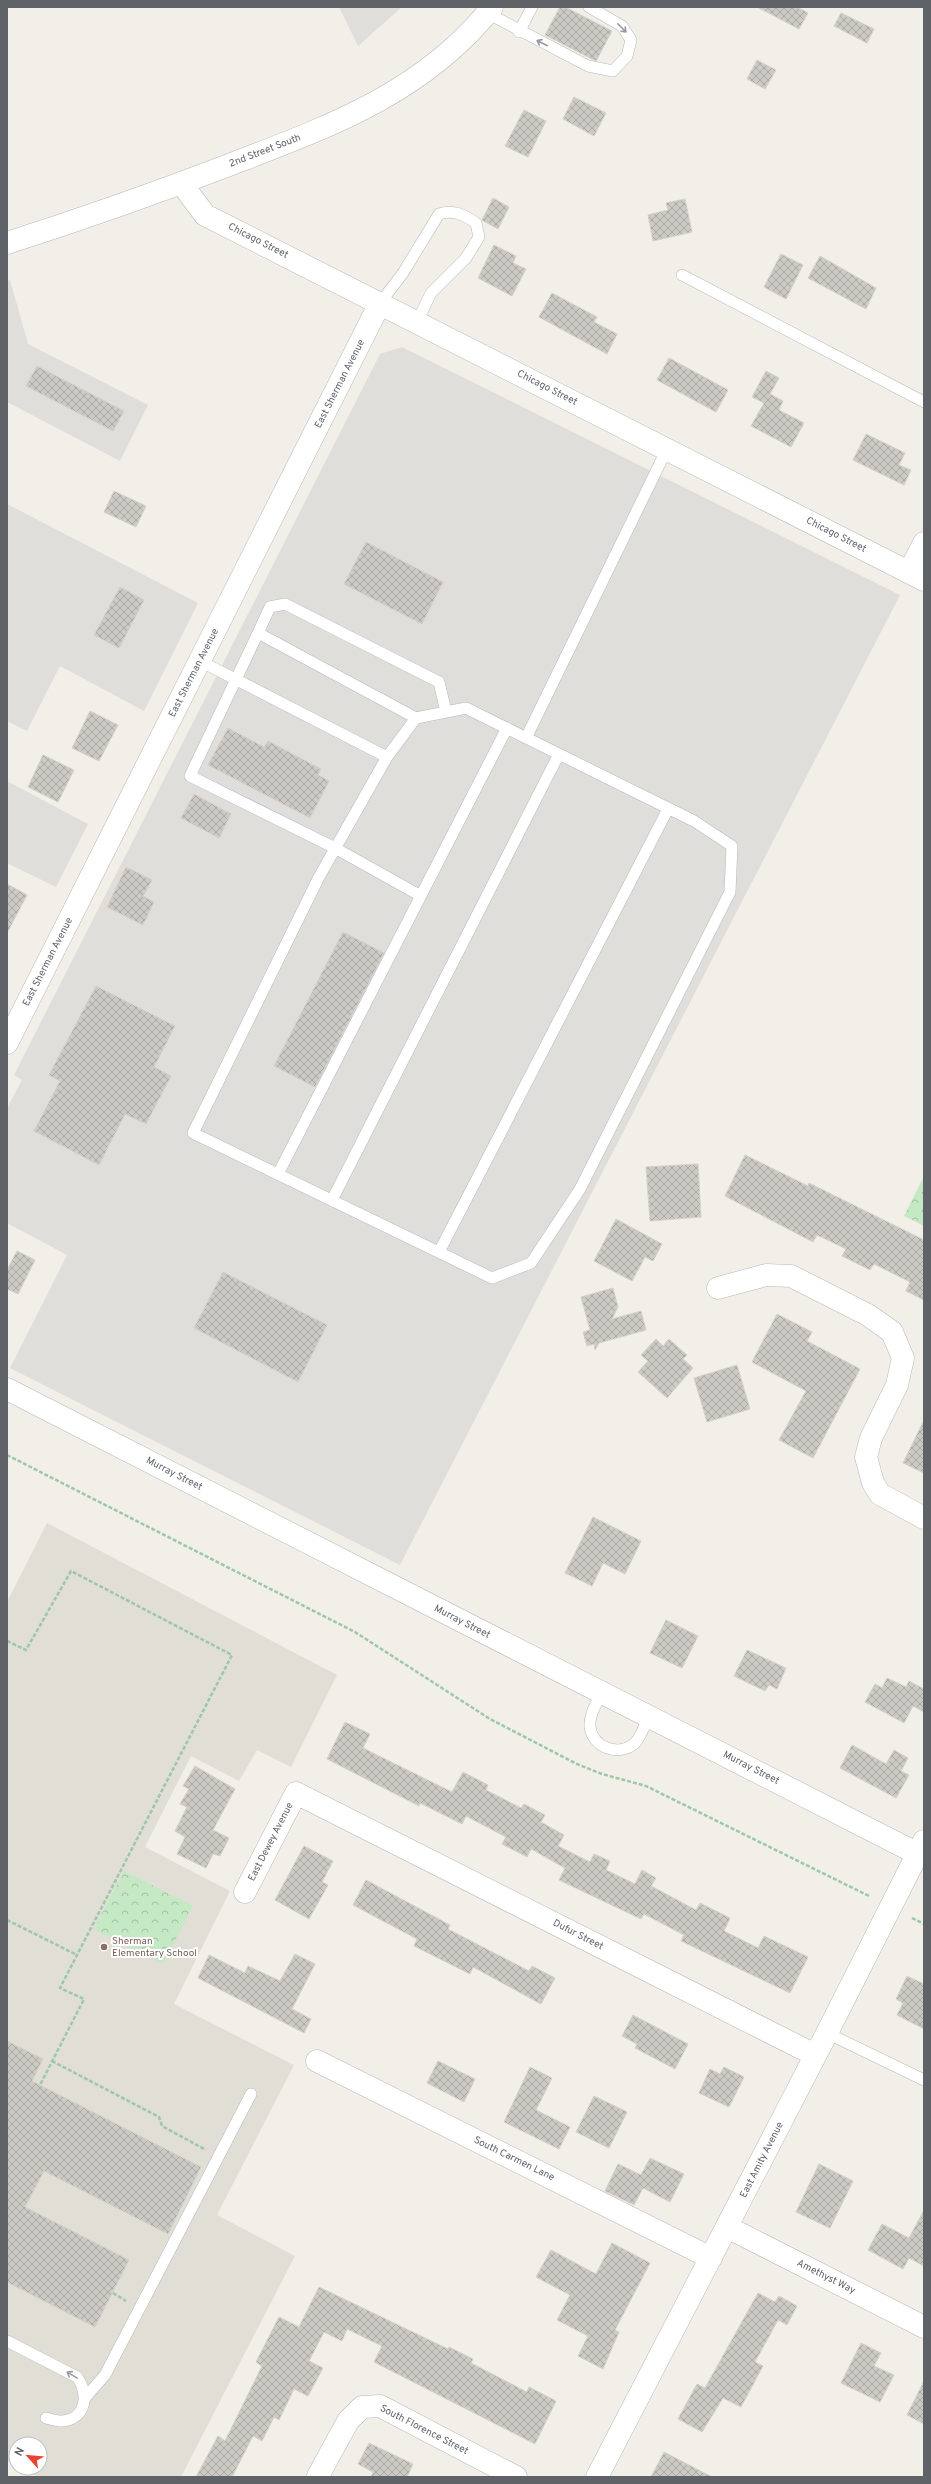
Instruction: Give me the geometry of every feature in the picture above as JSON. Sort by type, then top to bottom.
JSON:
[{"type":"street","name":"2nd Street South","points":[[7,242],[181,183],[321,130],[390,96],[442,59],[490,10]]},
{"type":"street","name":"Chicago Street","points":[[181,183],[205,214],[917,576]]},
{"type":"street","name":"East Sherman Avenue","points":[[7,1043],[380,303]]},
{"type":"street","points":[[917,576],[924,543]]},
{"type":"street","points":[[718,1288],[766,1275],[791,1276],[868,1315],[892,1332],[903,1358],[897,1385],[871,1438],[866,1457],[873,1483],[880,1494],[924,1518]]},
{"type":"street","name":"Murray Street","points":[[7,1389],[649,1716],[921,1847]]},
{"type":"street","name":"East Dewey Avenue","points":[[245,1892],[296,1793],[341,1816]]},
{"type":"street","name":"Dufur Street","points":[[341,1816],[815,2055]]},
{"type":"street","name":"East Amity Avenue","points":[[597,2477],[827,2033],[921,1847]]},
{"type":"street","name":"South Carmen Lane","points":[[317,2061],[711,2258]]},
{"type":"street","name":"Amethyst Way","points":[[727,2227],[924,2327]]},
{"type":"street","name":"South Florence Street","points":[[318,2476],[348,2421],[362,2407],[380,2406],[516,2477]]},
{"type":"lane","points":[[519,32],[532,7]]},
{"type":"lane","points":[[490,10],[519,32],[588,66],[613,71],[627,56],[631,40],[622,26],[589,7]]},
{"type":"lane","points":[[380,303],[403,273],[439,214],[448,211],[466,215],[476,223],[479,238],[466,258],[431,293],[417,322]]},
{"type":"lane","points":[[682,275],[924,402]]},
{"type":"lane","points":[[526,738],[667,449]]},
{"type":"lane","points":[[421,896],[335,848],[190,776],[270,607],[285,604],[439,682],[446,712]]},
{"type":"lane","points":[[258,633],[416,718],[466,708],[694,821],[732,846],[730,892],[580,1189],[531,1263],[492,1278],[193,1132],[318,877],[387,757],[416,718]]},
{"type":"lane","points":[[200,661],[387,757]]},
{"type":"lane","points":[[278,1174],[507,728]]},
{"type":"lane","points":[[332,1200],[559,754]]},
{"type":"lane","points":[[439,1252],[668,809]]},
{"type":"lane","points":[[602,1692],[593,1710],[590,1727],[593,1735],[604,1747],[621,1750],[629,1747],[636,1742],[649,1716]]},
{"type":"lane","points":[[827,2033],[924,2080]]},
{"type":"lane","points":[[85,2398],[105,2375],[251,2094]]},
{"type":"lane","points":[[7,2341],[76,2377],[83,2386],[85,2398],[82,2409],[71,2419],[60,2421],[46,2418]]},
{"type":"path","points":[[7,1455],[355,1632],[490,1719],[577,1764],[602,1774],[646,1786],[869,1896]]},
{"type":"path","points":[[7,1641],[26,1650],[71,1571],[232,1655],[60,1988],[84,1999],[40,2085]]},
{"type":"path","points":[[912,1918],[924,1924]]},
{"type":"path","points":[[7,1920],[77,1955]]},
{"type":"path","points":[[52,2061],[159,2117],[162,2126],[218,2156]]},
{"type":"path","points":[[113,2293],[130,2303]]},
{"type":"shaded area","points":[[339,7],[402,7],[358,46]]},
{"type":"shaded area","points":[[10,280],[28,344],[148,405],[120,461],[7,402],[7,281]]},
{"type":"shaded area","points":[[402,347],[900,595],[400,1565],[10,1368],[67,1255],[7,1223],[7,1108],[22,1080],[14,1075],[380,354]]},
{"type":"shaded area","points":[[7,504],[198,603],[144,711],[60,666],[27,731],[7,721]]},
{"type":"shaded area","points":[[7,781],[88,824],[56,887],[7,863]]},
{"type":"shaded area","name":"Sherman Elementary School","points":[[47,1523],[337,1675],[291,1767],[257,1750],[239,1781],[191,1756],[145,1847],[230,1891],[174,2004],[294,2065],[217,2215],[295,2256],[181,2477],[38,2477],[36,2476],[48,2476],[48,2436],[8,2436],[7,2461],[7,1602]]},
{"type":"green space","points":[[924,1176],[924,1226],[904,1216]]},
{"type":"green space","points":[[124,1871],[193,1906],[163,1964],[94,1929]]},
{"type":"building","points":[[560,7],[565,7],[612,31],[596,61],[545,35]]},
{"type":"building","points":[[757,7],[797,7],[808,13],[799,29]]},
{"type":"building","points":[[841,13],[874,29],[867,43],[834,26]]},
{"type":"building","points":[[757,60],[776,70],[765,89],[747,79]]},
{"type":"building","points":[[574,97],[606,113],[594,136],[563,119]]},
{"type":"building","points":[[524,110],[546,121],[528,157],[505,146]]},
{"type":"building","points":[[493,198],[509,207],[498,229],[482,220]]},
{"type":"building","points":[[685,199],[692,232],[653,241],[648,215],[668,210],[666,203]]},
{"type":"building","points":[[494,245],[516,256],[513,263],[526,269],[512,296],[478,278]]},
{"type":"building","points":[[781,254],[803,265],[786,299],[764,287]]},
{"type":"building","points":[[820,256],[876,288],[866,309],[808,278]]},
{"type":"building","points":[[552,293],[597,317],[594,322],[617,334],[607,354],[539,317]]},
{"type":"building","points":[[669,358],[728,390],[716,412],[657,380]]},
{"type":"building","points":[[37,366],[124,411],[113,431],[26,386]]},
{"type":"building","points":[[766,371],[779,378],[770,394],[783,401],[779,410],[804,423],[791,447],[751,426],[764,403],[752,397]]},
{"type":"building","points":[[866,434],[905,453],[899,465],[911,470],[904,485],[853,460]]},
{"type":"building","points":[[114,491],[146,506],[136,527],[104,512]]},
{"type":"building","points":[[366,542],[443,582],[422,624],[344,584]]},
{"type":"building","points":[[120,587],[144,600],[119,648],[94,635]]},
{"type":"building","points":[[90,711],[118,725],[99,761],[72,748]]},
{"type":"building","points":[[228,728],[264,747],[268,741],[321,769],[318,775],[329,781],[310,818],[208,765]]},
{"type":"building","points":[[43,755],[74,770],[58,802],[28,787]]},
{"type":"building","points":[[194,794],[231,814],[219,838],[181,818]]},
{"type":"building","points":[[126,867],[152,880],[143,896],[154,902],[143,925],[107,907]]},
{"type":"building","points":[[7,884],[27,895],[7,933]]},
{"type":"building","points":[[343,932],[384,953],[315,1087],[274,1066]]},
{"type":"building","points":[[96,986],[175,1026],[154,1067],[171,1076],[146,1124],[125,1114],[99,1165],[34,1131],[60,1081],[49,1075]]},
{"type":"building","points":[[745,1155],[808,1186],[809,1183],[924,1240],[924,1300],[906,1291],[910,1282],[874,1264],[870,1270],[842,1256],[846,1249],[817,1235],[813,1242],[725,1196]]},
{"type":"building","points":[[698,1164],[701,1217],[650,1221],[646,1167]]},
{"type":"building","points":[[616,1219],[662,1244],[653,1261],[645,1257],[632,1281],[594,1261]]},
{"type":"building","points":[[17,1251],[35,1260],[18,1294],[7,1289],[7,1270]]},
{"type":"building","points":[[223,1272],[327,1325],[298,1382],[194,1328]]},
{"type":"building","points":[[613,1288],[618,1307],[612,1319],[641,1311],[646,1330],[599,1343],[595,1350],[594,1344],[587,1346],[583,1332],[590,1330],[581,1297]]},
{"type":"building","points":[[777,1314],[812,1332],[807,1341],[860,1369],[813,1458],[779,1440],[806,1391],[752,1362]]},
{"type":"building","points":[[656,1339],[663,1346],[669,1339],[687,1355],[683,1359],[693,1368],[667,1398],[638,1372],[648,1361],[641,1355]]},
{"type":"building","points":[[737,1365],[750,1409],[707,1422],[694,1378]]},
{"type":"building","points":[[924,1420],[924,1473],[903,1463]]},
{"type":"building","points":[[593,1517],[641,1541],[625,1574],[603,1563],[592,1586],[565,1573]]},
{"type":"building","points":[[666,1620],[698,1636],[682,1668],[650,1653]]},
{"type":"building","points":[[747,1650],[786,1668],[777,1689],[769,1685],[765,1691],[734,1676]]},
{"type":"building","points":[[887,1678],[906,1687],[909,1681],[924,1689],[924,1712],[913,1706],[904,1723],[865,1702],[875,1684],[882,1688]]},
{"type":"building","points":[[345,1722],[370,1734],[363,1748],[452,1792],[463,1772],[488,1785],[486,1790],[521,1808],[524,1804],[545,1815],[541,1822],[564,1835],[558,1846],[590,1862],[594,1854],[610,1861],[606,1870],[635,1884],[642,1870],[656,1878],[651,1886],[696,1910],[700,1903],[730,1918],[724,1931],[758,1948],[764,1936],[808,1957],[790,1993],[681,1941],[684,1935],[644,1914],[641,1919],[559,1880],[565,1868],[531,1849],[527,1857],[502,1844],[506,1837],[466,1816],[462,1824],[420,1803],[419,1806],[327,1759]]},
{"type":"building","points":[[852,1745],[886,1764],[894,1750],[908,1758],[901,1771],[909,1775],[896,1798],[840,1768]]},
{"type":"building","points":[[195,1766],[235,1789],[213,1830],[229,1838],[220,1856],[213,1854],[206,1868],[177,1854],[185,1837],[175,1831],[187,1807],[180,1804],[189,1789],[183,1786]]},
{"type":"building","points":[[304,1846],[333,1861],[322,1882],[328,1885],[309,1919],[275,1900]]},
{"type":"building","points":[[366,1880],[450,1925],[448,1929],[529,1971],[532,1966],[555,1978],[541,2004],[473,1967],[470,1974],[414,1946],[417,1939],[353,1905]]},
{"type":"building","points":[[295,1954],[315,1964],[292,2009],[311,2019],[304,2033],[198,1978],[209,1955],[245,1973],[248,1966],[280,1981]]},
{"type":"building","points":[[907,1976],[924,1984],[924,2029],[897,2015],[903,2003],[896,1999]]},
{"type":"building","points":[[633,2015],[688,2044],[675,2069],[635,2048],[637,2044],[622,2036]]},
{"type":"building","points":[[7,2041],[43,2059],[32,2081],[201,2167],[168,2234],[44,2171],[25,2207],[129,2260],[95,2327],[7,2282]]},
{"type":"building","points":[[438,2061],[475,2079],[464,2102],[427,2083]]},
{"type":"building","points":[[530,2067],[552,2078],[536,2110],[570,2127],[559,2149],[504,2122]]},
{"type":"building","points":[[724,2067],[744,2077],[729,2107],[699,2093],[710,2069],[720,2074]]},
{"type":"building","points":[[594,2096],[627,2112],[609,2148],[576,2132]]},
{"type":"building","points":[[650,2158],[684,2174],[670,2202],[643,2188],[634,2205],[605,2191],[618,2164],[641,2175]]},
{"type":"building","points":[[819,2164],[853,2181],[830,2228],[796,2212]]},
{"type":"building","points":[[924,2210],[924,2266],[909,2258],[903,2269],[868,2250],[882,2224],[909,2238]]},
{"type":"building","points":[[612,2243],[650,2263],[615,2330],[619,2332],[603,2369],[578,2356],[588,2336],[557,2320],[570,2295],[536,2277],[551,2250],[596,2274]]},
{"type":"building","points":[[319,2287],[448,2349],[449,2347],[473,2359],[471,2363],[527,2392],[529,2387],[556,2401],[535,2444],[374,2362],[382,2346],[347,2329],[342,2341],[324,2332],[309,2361],[323,2368],[308,2396],[294,2389],[279,2420],[274,2417],[262,2441],[253,2436],[232,2477],[196,2477],[218,2436],[225,2441],[262,2366],[256,2362],[279,2317],[299,2327]]},
{"type":"building","points":[[758,2293],[775,2302],[779,2296],[797,2306],[787,2325],[778,2320],[755,2362],[763,2366],[741,2407],[723,2398],[702,2432],[678,2419],[697,2384],[705,2388]]},
{"type":"building","points":[[861,2343],[881,2353],[874,2366],[894,2375],[880,2402],[841,2383]]},
{"type":"building","points":[[924,2381],[924,2424],[907,2415]]},
{"type":"building","points":[[369,2443],[413,2464],[407,2477],[371,2477],[373,2472],[358,2464]]},
{"type":"building","points":[[664,2452],[712,2477],[651,2477]]},
{"type":"place","name":"Sherman Elementary School","points":[[104,1947]]}]
